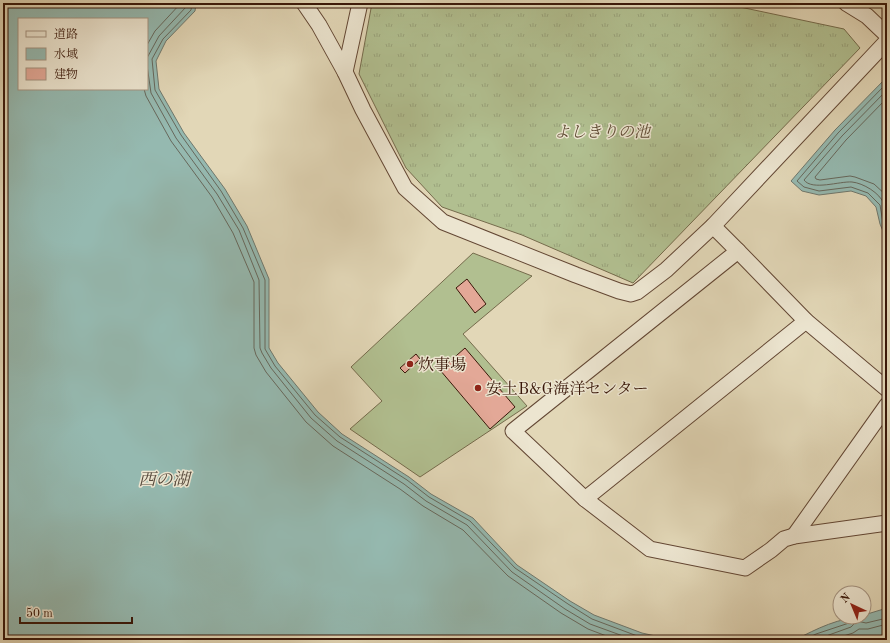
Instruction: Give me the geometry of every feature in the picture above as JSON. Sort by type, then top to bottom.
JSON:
[{"type":"street","points":[[304,3],[345,72],[363,110],[405,188],[443,222],[576,275],[618,291],[631,294],[637,292],[666,270],[713,226],[887,41]]},
{"type":"street","points":[[345,72],[360,3]]},
{"type":"street","points":[[846,3],[867,16],[887,35]]},
{"type":"street","points":[[713,226],[806,321],[887,389]]},
{"type":"street","points":[[738,251],[513,431],[585,498],[650,549],[744,568],[771,550],[784,539],[794,536],[887,524]]},
{"type":"street","points":[[585,498],[806,321]]},
{"type":"street","points":[[794,536],[887,405]]},
{"type":"green space","name":"よしきりの池","points":[[372,3],[721,3],[844,29],[860,48],[633,283],[522,235],[442,207],[406,168],[359,74]]},
{"type":"green space","points":[[473,253],[532,276],[463,334],[527,406],[420,477],[350,429],[382,401],[351,367]]},
{"type":"water","name":"西の湖","points":[[3,3],[196,3],[195,11],[166,41],[156,61],[159,89],[184,133],[225,189],[247,226],[269,279],[269,348],[278,363],[318,412],[342,434],[409,477],[431,494],[473,518],[517,565],[570,601],[594,615],[642,633],[660,637],[693,640],[3,640]]},
{"type":"water","points":[[887,77],[887,238],[880,224],[876,207],[866,196],[851,191],[819,195],[802,191],[791,181],[835,130]]},
{"type":"water","points":[[887,608],[887,640],[795,640],[832,623],[832,625],[872,625],[872,613]]},
{"type":"water","points":[[735,637],[757,640],[693,640]]},
{"type":"building","points":[[467,279],[486,304],[475,313],[456,288]]},
{"type":"building","name":"安土B&G海洋センター","points":[[465,348],[515,407],[490,429],[440,370]]},
{"type":"building","name":"炊事場","points":[[416,354],[420,359],[405,373],[400,368]]},
{"type":"place","name":"炊事場","points":[[410,364]]},
{"type":"place","name":"安土B&G海洋センター","points":[[478,388]]}]
